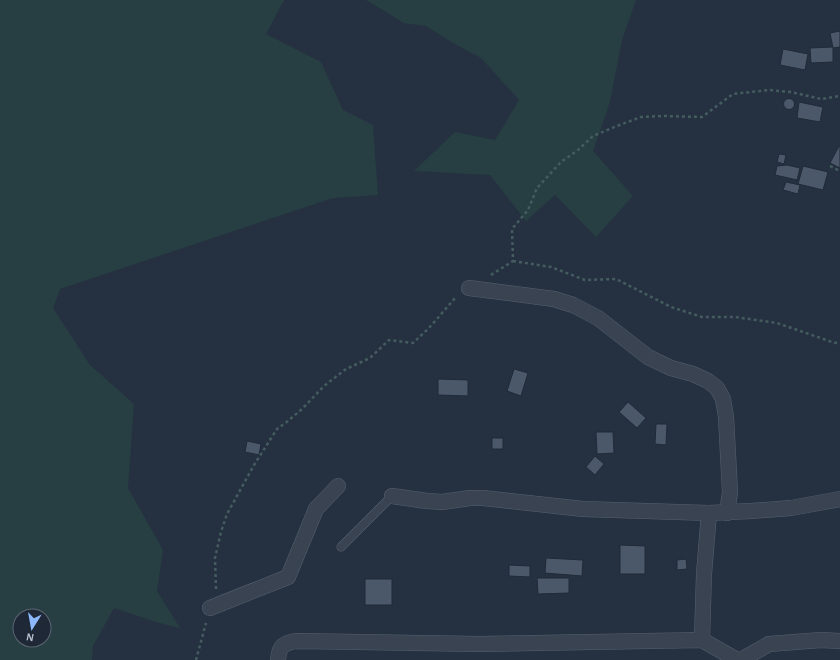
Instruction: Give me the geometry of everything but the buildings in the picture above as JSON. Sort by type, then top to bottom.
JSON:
[{"type":"street","points":[[469,288],[554,299],[573,305],[598,318],[648,357],[671,368],[693,374],[708,381],[717,388],[723,399],[726,417],[730,492],[728,513]]},
{"type":"street","points":[[210,608],[288,577],[316,509],[338,486]]},
{"type":"street","points":[[392,496],[442,502],[470,498],[483,498],[583,509],[709,513],[791,508],[840,499]]},
{"type":"street","points":[[702,640],[704,574],[709,513]]},
{"type":"street","points":[[278,660],[281,648],[286,643],[298,641],[479,644],[702,640],[737,660]]},
{"type":"street","points":[[741,660],[769,644],[821,640],[840,641]]},
{"type":"lane","points":[[341,548],[392,496]]},
{"type":"path","points":[[513,261],[512,229],[528,210],[537,188],[561,162],[578,150],[593,136],[641,117],[702,117],[733,94],[769,90],[791,92],[821,99],[840,96]]},
{"type":"path","points":[[830,166],[840,171]]},
{"type":"path","points":[[215,558],[227,514],[254,465],[277,429],[302,409],[324,386],[346,369],[370,358],[389,340],[413,343],[429,328],[454,299],[513,261],[551,267],[585,280],[616,279],[671,307],[702,317],[735,317],[777,323],[835,343],[840,342]]},
{"type":"green space","points":[[0,0],[284,0],[266,34],[321,62],[343,110],[373,125],[378,195],[333,198],[60,289],[53,308],[90,365],[134,404],[128,488],[163,550],[157,591],[180,628],[156,622],[114,608],[93,646],[92,660],[0,660]]},
{"type":"green space","points":[[366,0],[636,0],[622,40],[610,102],[593,151],[633,196],[596,237],[555,195],[526,221],[490,175],[414,171],[455,132],[495,140],[519,100],[481,58],[426,26],[404,23]]}]
